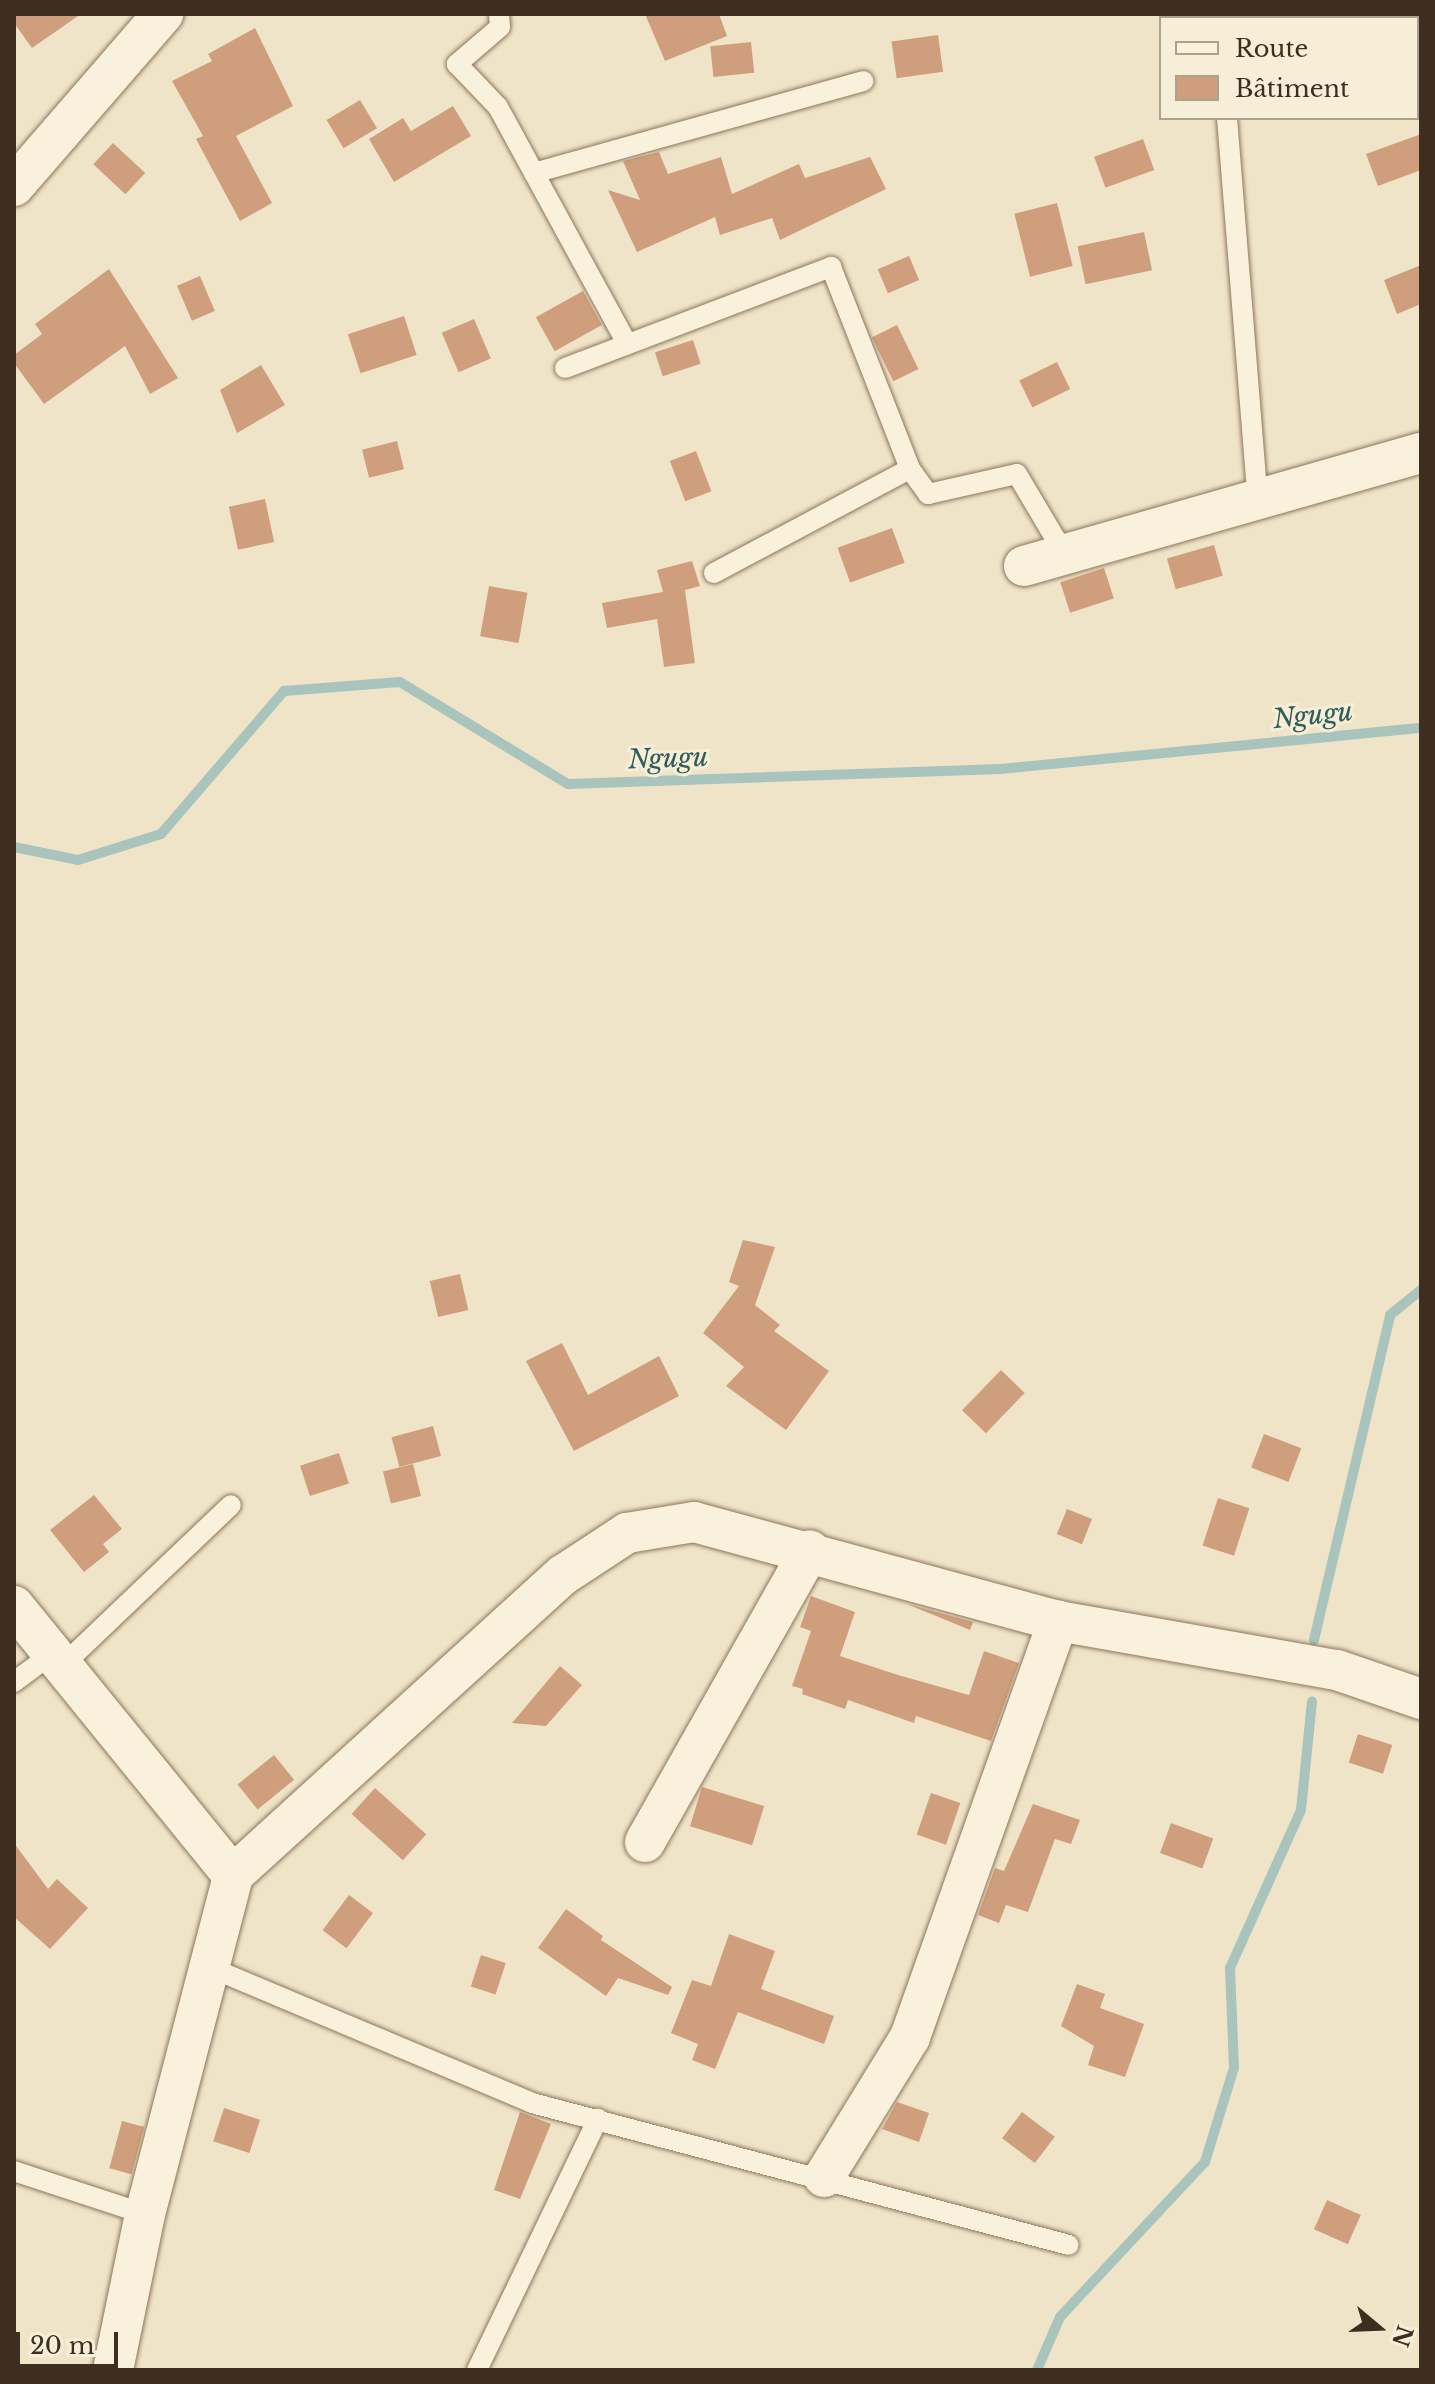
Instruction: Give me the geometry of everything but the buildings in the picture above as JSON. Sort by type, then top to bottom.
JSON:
[{"type":"street","points":[[14,186],[163,14]]},
{"type":"street","points":[[1024,566],[1421,453]]},
{"type":"street","points":[[113,2370],[145,2214],[233,1875],[563,1575],[627,1533],[694,1522],[810,1550],[1058,1621],[1337,1670],[1421,1699]]},
{"type":"street","points":[[645,1842],[810,1550]]},
{"type":"street","points":[[14,1606],[233,1875]]},
{"type":"street","points":[[824,2177],[910,2037],[1058,1621]]},
{"type":"lane","points":[[499,14],[500,27],[457,64],[498,107],[627,344]]},
{"type":"lane","points":[[534,173],[863,81]]},
{"type":"lane","points":[[1227,120],[1258,500]]},
{"type":"lane","points":[[565,368],[831,267],[910,469],[928,494],[1017,474],[1065,555]]},
{"type":"lane","points":[[714,573],[910,469]]},
{"type":"lane","points":[[14,1682],[58,1659],[231,1505]]},
{"type":"lane","points":[[209,1967],[532,2103],[824,2177],[1069,2245]]},
{"type":"lane","points":[[477,2370],[598,2119]]},
{"type":"lane","points":[[14,2171],[145,2214]]},
{"type":"waterway","name":"Ngugu","points":[[14,847],[78,860],[161,834],[284,691],[400,682],[568,784],[1001,769],[1421,728]]},
{"type":"waterway","points":[[1314,1640],[1390,1315],[1421,1290]]},
{"type":"waterway","points":[[1037,2370],[1060,2317],[1205,2162],[1234,2068],[1230,1968],[1301,1810],[1312,1702]]}]
